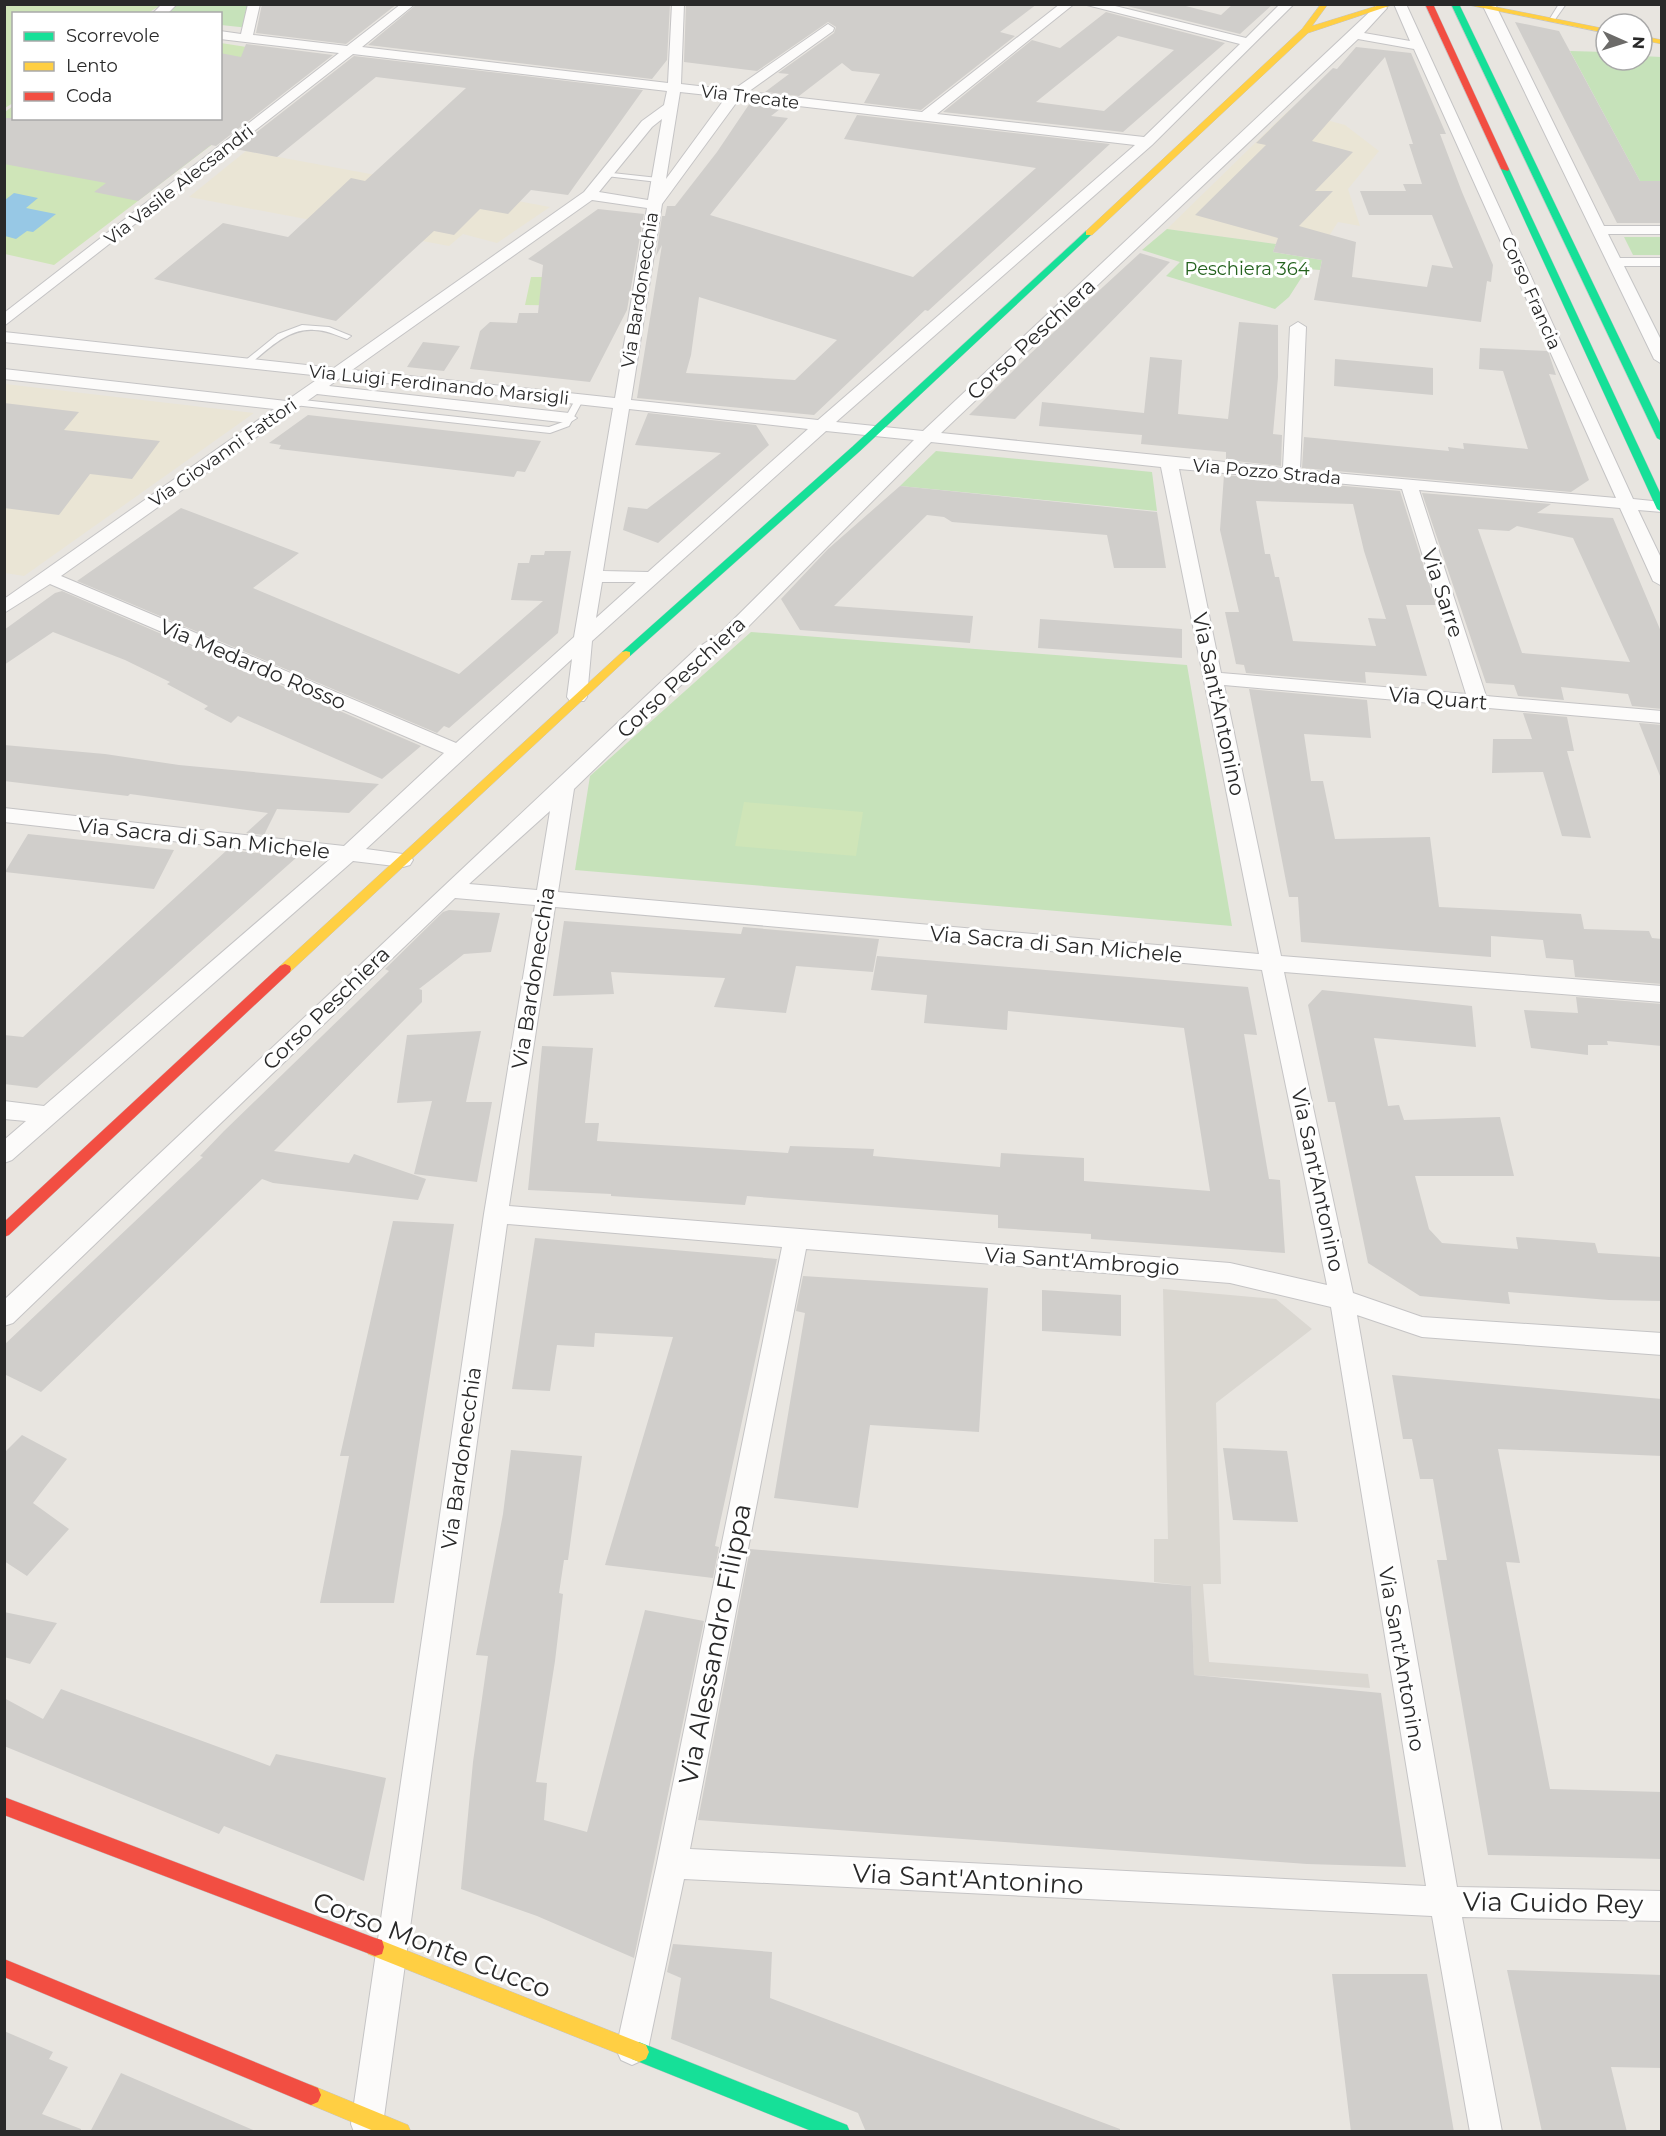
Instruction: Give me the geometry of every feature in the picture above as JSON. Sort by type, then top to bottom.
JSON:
[{"type":"main road","name":"Corso Peschiera","points":[[4,1232],[577,697],[873,433],[1305,31],[1324,4]]},
{"type":"main road","name":"Corso Francia","points":[[1429,4],[1661,508]]},
{"type":"main road","points":[[1455,4],[1662,438]]},
{"type":"main road","points":[[1467,4],[1594,29]]},
{"type":"main road","name":"Corso Peschiera","points":[[1305,31],[1386,6]]},
{"type":"main road","name":"Corso Monte Cucco","points":[[4,1806],[390,1953],[840,2132]]},
{"type":"main road","points":[[4,1968],[367,2125],[401,2132]]},
{"type":"street","points":[[246,38],[254,4]]},
{"type":"street","points":[[352,50],[409,4]]},
{"type":"street","name":"Via Bardonecchia","points":[[577,697],[593,576],[674,87],[678,4]]},
{"type":"street","points":[[924,117],[1068,4]]},
{"type":"street","points":[[1089,4],[1249,42]]},
{"type":"street","points":[[4,1154],[348,854],[458,751],[820,427],[1148,142],[1288,4]]},
{"type":"street","name":"Corso Francia","points":[[1401,4],[1662,581]]},
{"type":"street","name":"Corso Peschiera","points":[[4,1316],[450,890],[564,787],[704,653],[727,637],[926,438],[1386,6]]},
{"type":"street","points":[[1489,7],[1662,359]]},
{"type":"street","points":[[589,195],[654,205],[735,95],[828,28]]},
{"type":"street","name":"Via Trecate","points":[[222,35],[1148,142]]},
{"type":"street","points":[[1355,35],[1419,46]]},
{"type":"street","name":"Via Vasile Alecsandri","points":[[4,321],[352,50]]},
{"type":"street","name":"Via Giovanni Fattori","points":[[4,608],[589,195],[646,124],[670,106]]},
{"type":"street","points":[[1598,230],[1662,230]]},
{"type":"street","points":[[1614,262],[1662,262]]},
{"type":"street","points":[[1291,474],[1298,327]]},
{"type":"street","name":"Via Luigi Ferdinando Marsigli","points":[[4,337],[873,433]]},
{"type":"street","points":[[4,374],[291,404]]},
{"type":"street","points":[[313,389],[569,418]]},
{"type":"street","name":"Via Pozzo Strada","points":[[873,433],[1169,463],[1661,508]]},
{"type":"street","name":"Via Sant'Antonino","points":[[1169,463],[1342,1299],[1444,1901],[1486,2132]]},
{"type":"street","name":"Via Sarre","points":[[1409,485],[1478,701]]},
{"type":"street","points":[[1627,504],[1662,515]]},
{"type":"street","points":[[593,576],[652,577]]},
{"type":"street","name":"Via Medardo Rosso","points":[[48,577],[458,751]]},
{"type":"street","name":"Via Quart","points":[[1214,678],[1662,717]]},
{"type":"street","name":"Via Bardonecchia","points":[[367,2125],[496,1214],[564,787]]},
{"type":"street","name":"Via Sacra di San Michele","points":[[4,815],[403,860]]},
{"type":"street","name":"Via Sacra di San Michele","points":[[450,890],[1272,963],[1662,994]]},
{"type":"street","points":[[4,1110],[47,1115]]},
{"type":"street","name":"Via Sant'Ambrogio","points":[[496,1214],[1230,1273],[1342,1299],[1422,1327],[1662,1344]]},
{"type":"street","name":"Via Alessandro Filippa","points":[[632,2049],[672,1863],[795,1239]]},
{"type":"street","name":"Via Sant'Antonino","points":[[672,1863],[1444,1901]]},
{"type":"street","name":"Via Guido Rey","points":[[1444,1901],[1662,1906]]},
{"type":"lane","points":[[1552,20],[1563,4]]},
{"type":"lane","points":[[606,174],[658,180]]},
{"type":"lane","points":[[244,364],[291,328],[302,326],[331,329],[347,336]]},
{"type":"lane","points":[[291,404],[550,430],[566,423],[579,400]]},
{"type":"shaded area","points":[[1289,110],[1345,125],[1379,151],[1348,189],[1360,226],[1338,222],[1320,250],[1167,229]]},
{"type":"shaded area","points":[[246,151],[550,207],[497,243],[463,234],[449,246],[189,197]]},
{"type":"shaded area","points":[[5,384],[254,413],[24,576],[5,573]]},
{"type":"shaded area","points":[[1163,1289],[1276,1299],[1312,1329],[1216,1403],[1221,1584],[1203,1584],[1209,1662],[1368,1674],[1370,1688],[1194,1675],[1191,1586],[1154,1582],[1154,1539],[1168,1539]]},
{"type":"green space","points":[[5,4],[161,4],[150,12],[12,12],[12,104],[5,108]]},
{"type":"green space","points":[[171,5],[253,5],[249,28],[222,25],[222,12],[161,12]]},
{"type":"green space","points":[[222,43],[324,59],[54,265],[5,254],[5,112],[12,107],[12,120],[222,120]]},
{"type":"green space","points":[[1570,51],[1594,52],[1594,72],[1654,72],[1654,57],[1661,57],[1661,181],[1640,181]]},
{"type":"green space","name":"Peschiera 364","points":[[1167,229],[1276,244],[1273,252],[1322,260],[1320,270],[1307,269],[1289,297],[1275,309],[1166,276],[1180,262],[1142,250]]},
{"type":"green space","points":[[1624,237],[1661,237],[1661,255],[1633,255]]},
{"type":"green space","points":[[531,277],[605,277],[600,306],[525,305]]},
{"type":"green space","points":[[936,451],[1152,472],[1157,511],[900,486]]},
{"type":"green space","points":[[751,632],[1187,665],[1232,926],[575,870],[590,776]]},
{"type":"green space","points":[[744,802],[863,812],[856,856],[735,846]]},
{"type":"water","points":[[14,193],[38,198],[26,208],[56,214],[33,232],[27,231],[16,239],[5,236],[5,200]]},
{"type":"building","points":[[262,4],[397,4],[346,44],[256,33]]},
{"type":"building","points":[[417,4],[670,4],[667,60],[652,79],[368,45]]},
{"type":"building","points":[[686,4],[1037,4],[1000,32],[1015,36],[921,110],[864,103],[880,74],[852,71],[842,63],[799,96],[765,92],[789,74],[778,73],[834,33],[836,27],[828,22],[757,71],[684,62]]},
{"type":"building","points":[[1119,4],[1178,4],[1221,15],[1233,4],[1273,4],[1240,34]]},
{"type":"building","points":[[1106,12],[1225,43],[1123,132],[943,112],[1032,40],[1060,48]],"holes":[[[1118,36],[1174,50],[1104,111],[1036,102]]]},
{"type":"building","points":[[1515,22],[1559,31],[1640,181],[1662,181],[1662,223],[1617,223]]},
{"type":"building","points":[[246,44],[333,55],[216,146],[211,145],[138,201],[94,192],[106,183],[4,164],[4,118],[12,118],[12,120],[222,120],[222,53],[241,57]]},
{"type":"building","points":[[1356,47],[1411,53],[1446,134],[1440,134],[1493,265],[1491,282],[1487,281],[1481,322],[1314,300],[1322,260],[1273,252],[1278,238],[1195,215],[1266,145],[1256,143],[1333,68],[1337,69]],"holes":[[[1385,57],[1413,144],[1409,144],[1422,184],[1403,184],[1406,191],[1360,191],[1369,215],[1432,215],[1453,268],[1432,265],[1427,287],[1352,277],[1356,242],[1299,226],[1333,191],[1315,191],[1353,152],[1312,141]]]},
{"type":"building","points":[[354,56],[643,90],[568,195],[531,190],[508,214],[480,209],[454,235],[434,231],[336,321],[154,279],[223,223],[288,237],[351,178],[365,181],[466,88],[376,77],[277,157],[235,149]]},
{"type":"building","points":[[750,103],[784,106],[771,116],[788,118],[710,215],[913,277],[1036,168],[844,139],[857,115],[1110,144],[928,311],[925,310],[814,415],[637,398],[662,245],[656,256],[662,216],[665,216],[667,206],[675,206],[717,152]],"holes":[[[699,297],[837,340],[795,380],[686,373],[691,355]]]},
{"type":"building","points":[[598,209],[644,214],[627,310],[590,382],[470,369],[480,331],[490,322],[517,323],[519,313],[538,313],[543,265],[528,259]]},
{"type":"building","points":[[1140,253],[1170,262],[1015,419],[969,415],[1030,354]]},
{"type":"building","points":[[1239,322],[1278,325],[1278,377],[1273,434],[1282,435],[1281,466],[1226,460],[1226,452],[1141,444],[1142,435],[1039,426],[1042,402],[1144,413],[1150,357],[1182,360],[1178,414],[1228,419]]},
{"type":"building","points":[[423,342],[460,346],[444,371],[407,367]]},
{"type":"building","points":[[1480,348],[1548,351],[1556,375],[1549,374],[1589,480],[1571,492],[1302,468],[1304,437],[1449,451],[1448,447],[1464,449],[1463,443],[1528,449],[1503,371],[1479,369]]},
{"type":"building","points":[[1335,359],[1433,368],[1433,395],[1334,386]]},
{"type":"building","points":[[4,403],[79,412],[64,430],[160,441],[132,479],[90,474],[59,515],[4,508]]},
{"type":"building","points":[[648,413],[756,425],[769,445],[658,543],[623,530],[628,507],[647,509],[721,453],[635,445]]},
{"type":"building","points":[[308,415],[541,441],[525,472],[517,471],[514,477],[279,449],[281,445],[269,443]]},
{"type":"building","points":[[1224,475],[1400,491],[1436,605],[1406,605],[1427,676],[1365,672],[1366,683],[1246,673],[1244,665],[1236,664],[1225,612],[1239,612],[1220,530]],"holes":[[[1256,501],[1353,504],[1364,551],[1386,619],[1368,618],[1376,646],[1293,641],[1279,577],[1275,577],[1270,554],[1265,554]]]},
{"type":"building","points":[[900,486],[1157,512],[1166,568],[1114,568],[1107,535],[952,522],[944,517],[927,515],[834,606],[973,616],[970,643],[800,630],[781,599],[828,549]]},
{"type":"building","points":[[1422,493],[1551,504],[1537,513],[1613,518],[1662,634],[1662,709],[1632,706],[1628,694],[1561,687],[1564,700],[1518,696],[1514,685],[1486,683]],"holes":[[[1517,526],[1573,538],[1630,662],[1522,653],[1478,529],[1509,531]]]},
{"type":"building","points":[[181,508],[299,553],[253,588],[459,674],[543,601],[511,600],[518,563],[529,563],[531,555],[544,555],[545,551],[571,551],[558,633],[449,728],[444,726],[437,733],[77,581]]},
{"type":"building","points":[[62,591],[421,746],[382,779],[238,716],[231,723],[204,709],[208,706],[167,684],[170,682],[125,660],[53,632],[4,665],[4,630],[55,593]]},
{"type":"building","points":[[1040,619],[1182,629],[1182,658],[1038,648]]},
{"type":"building","points":[[1249,689],[1367,700],[1371,738],[1304,734],[1311,781],[1323,781],[1335,839],[1430,837],[1439,907],[1581,914],[1584,929],[1649,931],[1652,938],[1662,939],[1662,984],[1575,977],[1573,960],[1546,958],[1543,940],[1491,936],[1491,957],[1301,942],[1298,897],[1289,897]]},
{"type":"building","points":[[1523,713],[1567,717],[1574,751],[1567,751],[1591,838],[1562,836],[1543,772],[1492,773],[1493,739],[1532,739]]},
{"type":"building","points":[[1639,723],[1662,725],[1662,776],[1660,776]]},
{"type":"building","points":[[4,745],[379,784],[349,813],[277,809],[264,835],[246,833],[268,813],[130,794],[128,796],[4,781]]},
{"type":"building","points":[[28,834],[174,850],[154,889],[5,872]]},
{"type":"building","points":[[227,850],[297,857],[37,1088],[4,1084],[4,1035],[23,1037]]},
{"type":"building","points":[[449,910],[500,913],[491,952],[464,954],[419,989],[422,990],[422,1002],[274,1151],[349,1163],[354,1154],[426,1179],[418,1200],[273,1183],[262,1179],[41,1392],[4,1374],[4,1345],[203,1157],[200,1156],[224,1131],[389,971],[385,969],[443,912]]},
{"type":"building","points":[[564,921],[741,934],[743,927],[879,939],[873,972],[796,966],[786,1013],[714,1007],[725,978],[611,972],[614,994],[553,996]]},
{"type":"building","points":[[877,956],[1248,987],[1257,1035],[1244,1034],[1269,1179],[1280,1180],[1285,1253],[1091,1239],[1091,1234],[998,1228],[998,1215],[747,1196],[745,1205],[528,1190],[542,1046],[593,1048],[585,1123],[599,1123],[597,1141],[788,1153],[790,1146],[874,1149],[873,1156],[1000,1167],[1001,1153],[1084,1158],[1084,1181],[1210,1191],[1184,1028],[1008,1011],[1007,1030],[924,1023],[927,995],[871,990]]},
{"type":"building","points":[[1322,990],[1472,1006],[1476,1047],[1374,1038],[1388,1106],[1399,1105],[1404,1120],[1500,1117],[1514,1176],[1415,1176],[1429,1229],[1442,1243],[1518,1249],[1516,1237],[1595,1243],[1598,1253],[1662,1257],[1662,1301],[1609,1300],[1508,1292],[1510,1304],[1420,1296],[1368,1263],[1335,1102],[1328,1102],[1308,1005]]},
{"type":"building","points":[[1576,997],[1662,1004],[1662,1046],[1607,1041],[1608,1045],[1588,1045],[1588,1055],[1531,1048],[1524,1010],[1578,1013]]},
{"type":"building","points":[[481,1031],[466,1102],[492,1102],[477,1182],[414,1174],[432,1101],[397,1103],[407,1035]]},
{"type":"building","points":[[393,1221],[454,1224],[394,1603],[320,1603],[349,1456],[340,1456]]},
{"type":"building","points":[[535,1238],[777,1259],[715,1546],[719,1547],[713,1578],[605,1565],[673,1337],[595,1333],[594,1347],[557,1345],[550,1391],[512,1389]]},
{"type":"building","points":[[803,1276],[988,1288],[979,1432],[870,1425],[858,1508],[774,1498],[805,1313],[796,1311]]},
{"type":"building","points":[[1042,1290],[1121,1295],[1121,1336],[1042,1331]]},
{"type":"building","points":[[1392,1375],[1662,1399],[1662,1456],[1498,1449],[1520,1563],[1506,1562],[1550,1789],[1662,1792],[1662,1859],[1488,1855],[1437,1560],[1447,1560],[1433,1479],[1420,1479],[1412,1439],[1403,1439]]},
{"type":"building","points":[[22,1435],[67,1459],[33,1503],[69,1529],[27,1576],[4,1561],[4,1453]]},
{"type":"building","points":[[1223,1448],[1287,1451],[1298,1522],[1233,1520]]},
{"type":"building","points":[[511,1450],[582,1456],[568,1560],[564,1560],[559,1593],[563,1594],[555,1661],[536,1782],[547,1783],[544,1820],[587,1832],[645,1610],[704,1621],[634,1958],[537,1916],[461,1889],[473,1762],[488,1656],[476,1655],[503,1514]]},
{"type":"building","points":[[750,1549],[1191,1586],[1194,1675],[1381,1693],[1406,1867],[1307,1864],[698,1820]]},
{"type":"building","points":[[4,1612],[57,1623],[30,1664],[4,1657]]},
{"type":"building","points":[[61,1689],[270,1766],[276,1754],[386,1778],[364,1881],[224,1826],[219,1834],[4,1746],[4,1698],[43,1719]]},
{"type":"building","points":[[673,1944],[772,1952],[770,1998],[1120,2129],[1120,2132],[866,2132],[858,2113],[671,2039],[681,1978],[667,1972]]},
{"type":"building","points":[[1507,1970],[1662,1975],[1662,2068],[1611,2067],[1627,2132],[1542,2132]]},
{"type":"building","points":[[1332,1974],[1427,1974],[1454,2132],[1351,2132]]},
{"type":"building","points":[[4,2031],[53,2052],[49,2059],[68,2067],[42,2114],[81,2129],[81,2132],[4,2132]]},
{"type":"building","points":[[121,2073],[258,2132],[90,2132]]},
{"type":"traffic: fast","points":[[1455,4],[1662,438]]},
{"type":"traffic: fast","points":[[1505,169],[1662,509]]},
{"type":"traffic: fast","points":[[626,654],[856,449],[1089,233]]},
{"type":"traffic: fast","points":[[639,2052],[840,2132]]},
{"type":"traffic: slow","points":[[1089,233],[1305,31],[1325,4]]},
{"type":"traffic: slow","points":[[1305,31],[1392,4]]},
{"type":"traffic: slow","points":[[1467,4],[1594,29]]},
{"type":"traffic: slow","points":[[1654,40],[1662,42]]},
{"type":"traffic: slow","points":[[285,969],[626,654]]},
{"type":"traffic: slow","points":[[375,1947],[639,2052]]},
{"type":"traffic: slow","points":[[311,2095],[401,2132]]},
{"type":"traffic: jam","points":[[1429,4],[1505,169]]},
{"type":"traffic: jam","points":[[4,1231],[285,969]]},
{"type":"traffic: jam","points":[[4,1806],[375,1947]]},
{"type":"traffic: jam","points":[[4,1968],[311,2095]]}]
